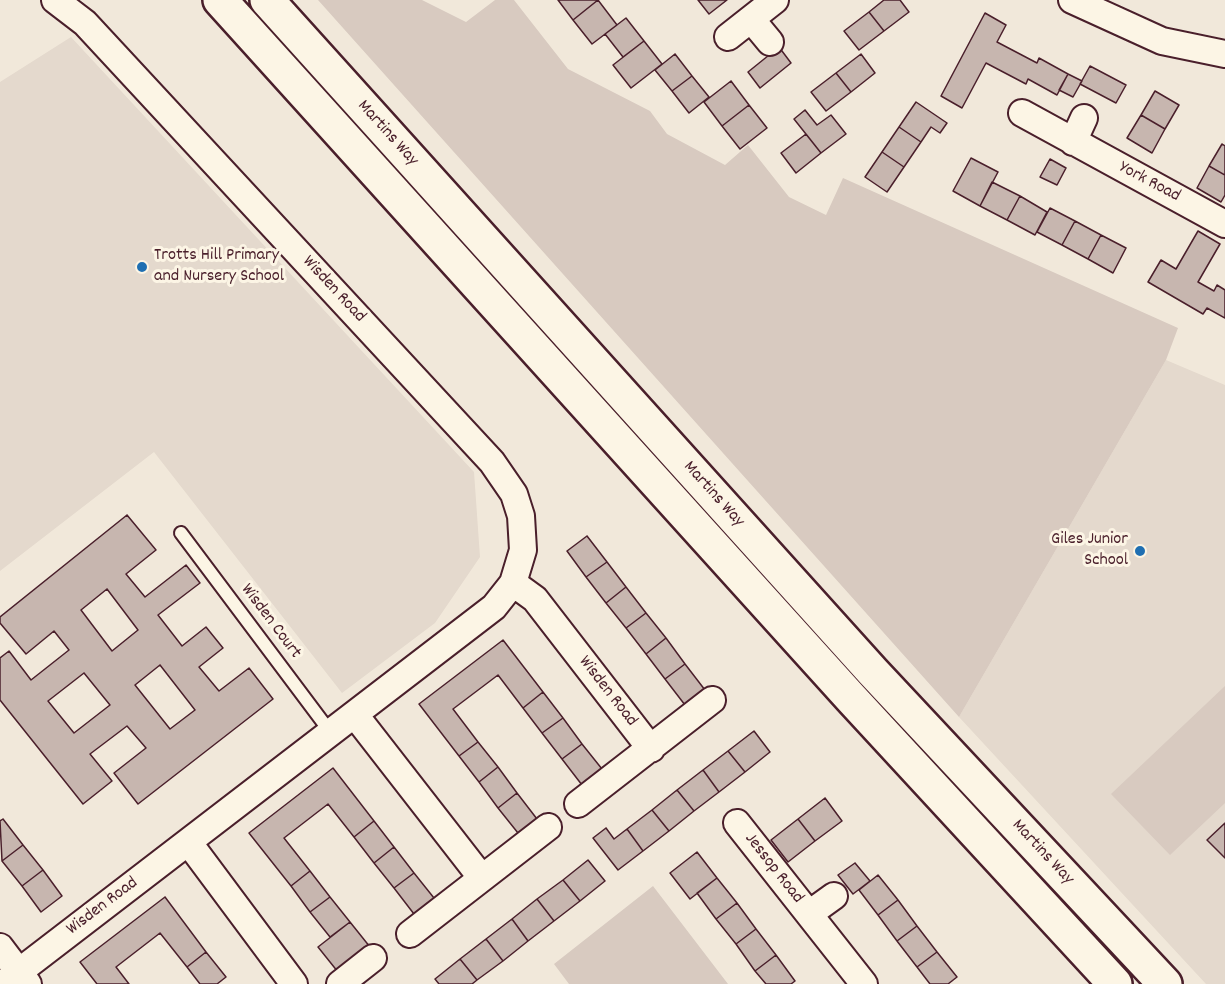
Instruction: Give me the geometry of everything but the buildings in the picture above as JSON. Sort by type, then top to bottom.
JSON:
[{"type":"main road","name":"Martins Way","points":[[220,0],[843,690],[1115,984]]},
{"type":"main road","name":"Martins Way","points":[[267,0],[865,663],[1165,984]]},
{"type":"street","name":"Wisden Road","points":[[0,947],[16,980],[494,607],[513,583],[523,550],[521,516],[514,494],[492,462],[85,23],[55,0]]},
{"type":"street","points":[[728,37],[775,0]]},
{"type":"street","points":[[1072,0],[1162,41],[1225,54]]},
{"type":"street","points":[[751,19],[770,42]]},
{"type":"street","name":"York Road","points":[[1022,113],[1225,224]]},
{"type":"street","points":[[1073,142],[1084,118]]},
{"type":"street","name":"Wisden Road","points":[[513,583],[535,599],[651,749]]},
{"type":"street","points":[[578,804],[712,700]]},
{"type":"street","points":[[356,715],[481,877]]},
{"type":"street","name":"Jessop Road","points":[[737,823],[864,984]]},
{"type":"street","points":[[410,934],[548,827]]},
{"type":"street","points":[[189,843],[294,984]]},
{"type":"street","name":"Jessop Road","points":[[809,914],[834,896]]},
{"type":"street","points":[[340,984],[373,958]]},
{"type":"lane","name":"Wisden Court","points":[[181,533],[331,733]]},
{"type":"shaded area","points":[[318,0],[422,0],[466,22],[495,0],[514,0],[568,69],[650,111],[667,134],[725,165],[748,145],[789,197],[826,215],[843,178],[1178,328],[1166,360],[959,717]]},
{"type":"shaded area","name":"Trotts Hill Primary and Nursery School","points":[[71,37],[474,472],[480,557],[435,623],[342,693],[154,452],[0,571],[0,82]]},
{"type":"shaded area","name":"Giles Junior School","points":[[1166,360],[1225,385],[1225,984],[1206,984],[959,717]]},
{"type":"shaded area","points":[[1225,686],[1225,803],[1170,855],[1111,794]]},
{"type":"shaded area","points":[[653,886],[728,984],[569,984],[554,964]]},
{"type":"place","name":"Trotts Hill Primary and Nursery School","points":[[142,267]]},
{"type":"place","name":"Giles Junior School","points":[[1140,551]]}]
